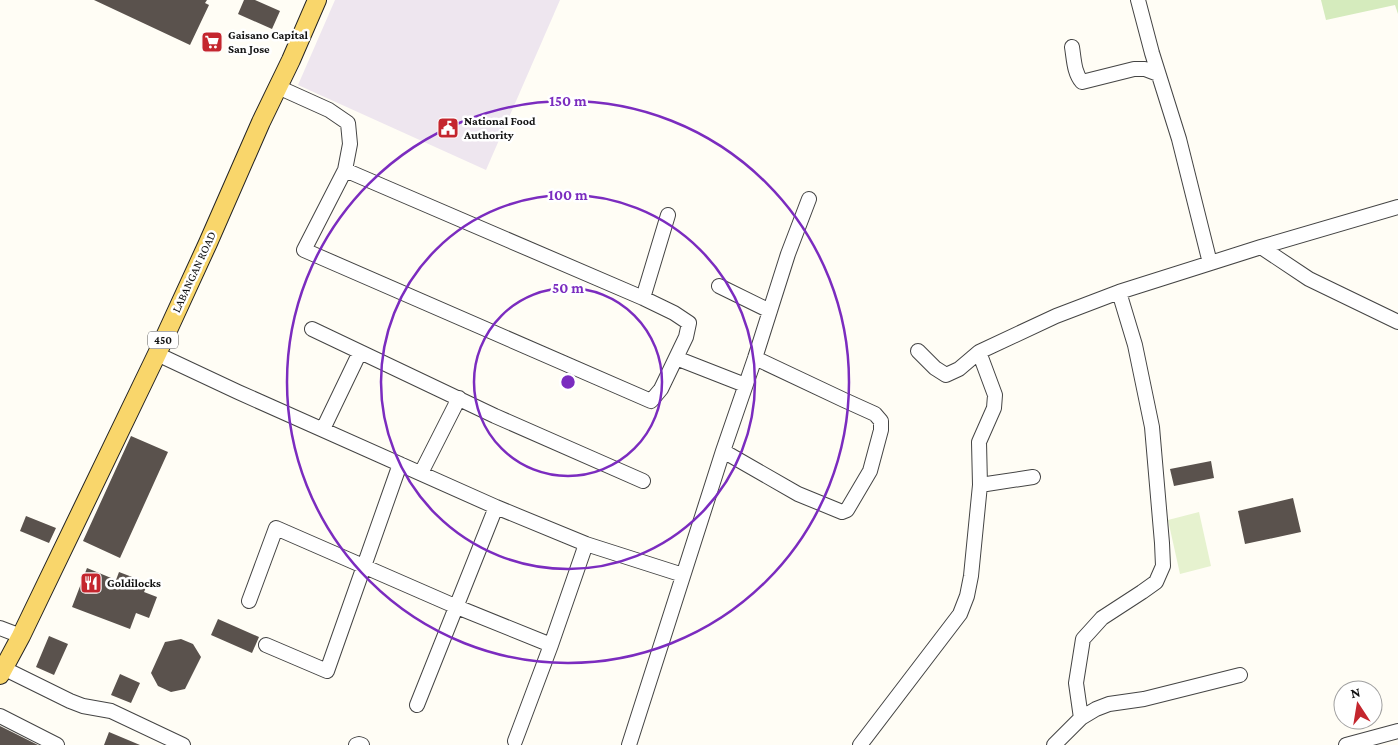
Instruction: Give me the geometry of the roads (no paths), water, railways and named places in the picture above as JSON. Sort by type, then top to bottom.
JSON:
[{"type":"main road","name":"LABANGAN ROAD","points":[[2,672],[157,354],[317,0]]},
{"type":"street","points":[[1138,0],[1158,74],[1179,139],[1210,264]]},
{"type":"street","points":[[1072,47],[1078,78],[1082,82],[1134,70],[1145,69],[1158,74]]},
{"type":"street","points":[[278,86],[329,110],[348,123],[350,144],[344,170],[304,250],[651,401],[661,389],[686,337],[689,323],[674,313],[643,298],[344,170]]},
{"type":"street","points":[[629,745],[723,451],[788,254],[809,199]]},
{"type":"street","points":[[918,350],[935,368],[946,375],[959,369],[979,352],[1056,316],[1119,292],[1398,206]]},
{"type":"street","points":[[643,298],[668,216]]},
{"type":"street","points":[[1261,248],[1309,279],[1398,322]]},
{"type":"street","points":[[719,286],[770,311]]},
{"type":"street","points":[[1081,718],[1076,683],[1083,639],[1102,618],[1156,582],[1163,566],[1152,427],[1135,345],[1119,292]]},
{"type":"street","points":[[312,329],[495,416],[643,481]]},
{"type":"street","points":[[323,429],[360,352]]},
{"type":"street","points":[[860,745],[960,614],[967,596],[971,576],[980,485],[979,442],[994,408],[995,395],[979,352]]},
{"type":"street","points":[[157,354],[496,507],[586,544],[683,575]]},
{"type":"street","points":[[676,358],[745,385]]},
{"type":"street","points":[[723,451],[798,494],[842,512],[847,510],[870,471],[882,430],[881,421],[876,414],[755,358]]},
{"type":"street","points":[[421,473],[459,398]]},
{"type":"street","points":[[266,645],[327,671],[400,464]]},
{"type":"street","points":[[980,485],[1033,477]]},
{"type":"street","points":[[418,704],[496,507]]},
{"type":"street","points":[[249,601],[276,528],[457,607],[551,645]]},
{"type":"street","points":[[515,741],[586,544]]},
{"type":"street","points":[[0,628],[21,636]]},
{"type":"street","points":[[2,672],[83,706],[111,711],[184,745]]},
{"type":"street","points":[[1054,745],[1081,718],[1109,704],[1144,699],[1240,675]]},
{"type":"street","points":[[0,716],[57,745]]},
{"type":"street","points":[[1346,745],[1398,731]]},
{"type":"street","points":[[356,745],[362,745]]},
{"type":"place","name":"Gaisano Capital San Jose","points":[[212,42]]},
{"type":"place","name":"National Food Authority","points":[[448,128]]},
{"type":"place","name":"Goldilocks","points":[[91,583]]}]
